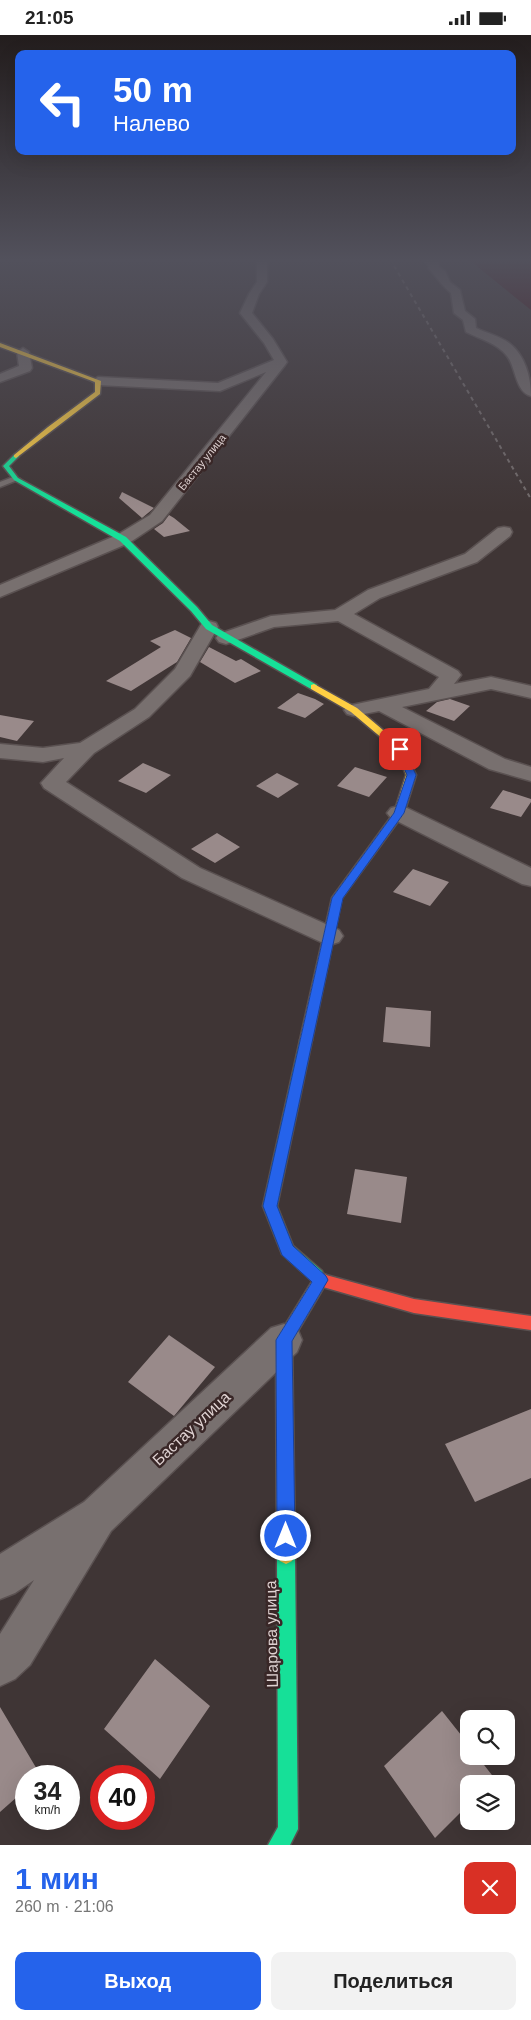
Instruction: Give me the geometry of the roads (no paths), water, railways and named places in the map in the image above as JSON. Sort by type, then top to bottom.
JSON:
[{"type":"street","points":[[220,387],[281,362],[271,343]]},
{"type":"street","points":[[501,343],[515,357],[527,388],[531,392]]},
{"type":"street","points":[[0,345],[98,381],[260,389]]},
{"type":"street","points":[[0,378],[26,368],[23,352]]},
{"type":"street","name":"Бастау улица","points":[[0,592],[124,539],[156,518],[281,362]]},
{"type":"street","points":[[98,381],[98,393],[47,428],[26,445],[6,466],[16,479],[124,539],[218,633],[354,710],[400,749],[411,775],[398,813],[337,898],[270,1206],[288,1250],[321,1280],[414,1305],[531,1323]]},
{"type":"street","points":[[330,936],[191,873],[52,783],[86,748],[142,713],[218,633],[271,622],[340,615],[374,594],[472,558],[504,532]]},
{"type":"street","points":[[340,615],[364,626],[451,675],[436,694]]},
{"type":"street","points":[[354,710],[491,683],[531,692]]},
{"type":"street","points":[[382,705],[497,764],[531,774]]},
{"type":"street","points":[[0,751],[43,755],[86,748]]},
{"type":"street","points":[[398,813],[531,878]]},
{"type":"street","points":[[284,1340],[321,1280]]},
{"type":"street","name":"Бастау улица","points":[[0,1578],[98,1516],[284,1340]]},
{"type":"street","name":"Шарова улица","points":[[278,1845],[288,1829],[284,1340]]},
{"type":"street","name":"Бастау улица","points":[[0,1664],[15,1650],[98,1516]]},
{"type":"lane","points":[[0,485],[16,479]]},
{"type":"railway","points":[[440,343],[531,499]]}]
